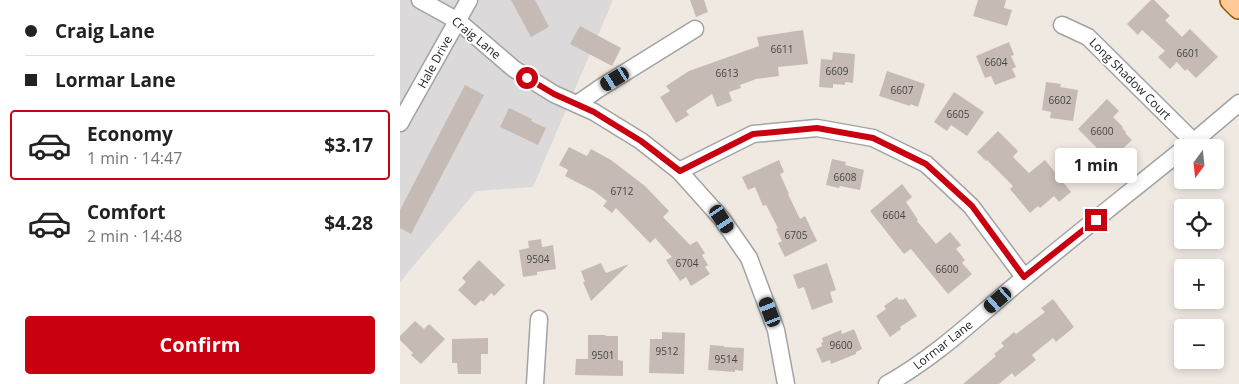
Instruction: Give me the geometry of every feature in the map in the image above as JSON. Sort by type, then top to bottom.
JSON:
[{"type":"main road","points":[[1231,0],[1239,8]]},
{"type":"street","name":"Craig Lane","points":[[420,0],[458,21],[514,69],[554,94],[594,112],[641,141],[680,171],[722,219],[749,258],[776,330],[786,384]]},
{"type":"street","name":"Hale Drive","points":[[400,123],[469,0]]},
{"type":"street","name":"Long Shadow Court","points":[[1062,25],[1088,37],[1181,139]]},
{"type":"street","points":[[577,104],[695,29]]},
{"type":"street","name":"Lormar Lane","points":[[1196,139],[1239,104]]},
{"type":"street","points":[[680,171],[753,134],[817,128],[873,138],[926,164],[972,206],[1024,277]]},
{"type":"street","name":"Lormar Lane","points":[[887,384],[904,375],[958,335],[1024,277],[1174,156]]},
{"type":"street","points":[[536,384],[539,319]]},
{"type":"shaded area","points":[[400,0],[613,0],[533,187],[476,191],[400,282]]},
{"type":"building","points":[[511,0],[535,0],[549,27],[531,37]]},
{"type":"building","points":[[690,0],[704,0],[708,12],[696,17]]},
{"type":"building","points":[[978,0],[1006,0],[1004,8],[1012,10],[1007,26],[973,16]]},
{"type":"building","points":[[1151,0],[1154,0],[1170,16],[1165,20],[1182,37],[1190,29],[1218,57],[1196,78],[1187,69],[1185,71],[1177,62],[1170,69],[1158,57],[1165,51],[1142,30],[1138,35],[1127,24]]},
{"type":"building","points":[[580,26],[621,48],[612,66],[570,44]]},
{"type":"building","points":[[803,30],[808,64],[778,67],[779,76],[756,79],[740,85],[741,88],[729,92],[732,101],[717,107],[712,94],[686,111],[689,115],[676,123],[660,97],[670,91],[666,86],[689,71],[759,46],[757,37]]},
{"type":"building","points":[[1009,42],[1014,55],[1011,56],[1016,67],[1012,69],[1016,77],[995,85],[991,76],[985,78],[976,56]]},
{"type":"building","points":[[833,52],[855,54],[853,83],[845,82],[845,85],[833,84],[833,88],[819,87],[821,59],[832,60]]},
{"type":"building","points":[[887,71],[925,84],[918,107],[879,96]]},
{"type":"building","points":[[1046,82],[1061,84],[1060,87],[1078,90],[1073,121],[1050,118],[1051,112],[1042,110]]},
{"type":"building","points":[[465,85],[484,95],[411,234],[400,228],[400,210]]},
{"type":"building","points":[[954,92],[984,112],[967,136],[951,125],[947,131],[934,122]]},
{"type":"building","points":[[1107,99],[1119,111],[1113,117],[1132,140],[1110,161],[1078,129]]},
{"type":"building","points":[[509,108],[546,128],[538,145],[500,127]]},
{"type":"building","points":[[998,131],[1018,151],[1013,157],[1029,173],[1045,160],[1071,192],[1059,202],[1054,196],[1040,208],[1038,206],[1030,213],[1010,189],[1013,186],[977,152]]},
{"type":"building","points":[[569,147],[587,156],[591,149],[611,160],[645,186],[669,211],[663,217],[690,245],[697,241],[705,253],[702,255],[708,265],[705,267],[710,274],[691,286],[686,277],[680,281],[666,260],[672,257],[655,238],[650,243],[616,208],[612,213],[603,206],[607,201],[594,191],[565,176],[568,170],[559,165]]},
{"type":"building","points":[[832,159],[846,162],[845,165],[864,170],[860,190],[826,185]]},
{"type":"building","points":[[779,160],[784,172],[780,174],[788,194],[800,219],[805,216],[817,241],[785,257],[778,243],[782,241],[776,229],[778,228],[766,205],[763,206],[755,187],[748,190],[742,177]]},
{"type":"building","points":[[902,184],[912,197],[906,202],[917,221],[936,244],[950,232],[961,245],[956,249],[965,260],[962,263],[972,274],[948,294],[911,249],[904,254],[870,211]]},
{"type":"building","points":[[541,239],[542,247],[553,245],[556,269],[537,272],[537,275],[523,277],[519,250],[529,248],[528,241]]},
{"type":"building","points":[[479,260],[505,285],[494,296],[491,293],[483,302],[481,300],[475,306],[458,290],[466,282],[462,278]]},
{"type":"building","points":[[601,263],[606,273],[629,264],[591,301],[583,282],[585,282],[581,271]]},
{"type":"building","points":[[827,263],[836,290],[830,292],[833,302],[812,310],[804,287],[798,289],[793,275]]},
{"type":"building","points":[[897,297],[899,300],[905,298],[917,316],[900,327],[901,329],[890,337],[876,316],[886,309],[884,306]]},
{"type":"building","points":[[1053,299],[1074,327],[1056,342],[1053,338],[1032,355],[1036,360],[1015,377],[1012,373],[999,384],[963,384],[996,356],[994,354],[1004,346],[1001,343],[1014,332],[1016,334],[1045,312],[1041,308]]},
{"type":"building","points":[[415,321],[424,329],[429,324],[445,339],[421,364],[411,355],[413,353],[400,340],[400,336]]},
{"type":"building","points":[[854,329],[862,349],[856,352],[856,354],[831,364],[830,360],[822,363],[816,349],[822,346],[822,338],[841,330],[842,334]]},
{"type":"building","points":[[662,332],[685,333],[684,374],[649,373],[650,339],[662,339]]},
{"type":"building","points":[[588,335],[618,336],[618,360],[623,361],[623,376],[575,375],[576,359],[588,359]]},
{"type":"building","points":[[488,338],[488,354],[481,354],[481,374],[458,374],[457,363],[452,363],[452,339]]},
{"type":"building","points":[[710,345],[744,348],[743,371],[708,370]]},
{"type":"route","points":[[527,78],[554,94],[594,112],[641,141],[680,171],[753,134],[817,128],[873,138],[926,164],[972,206],[1024,277],[1096,220]]}]
